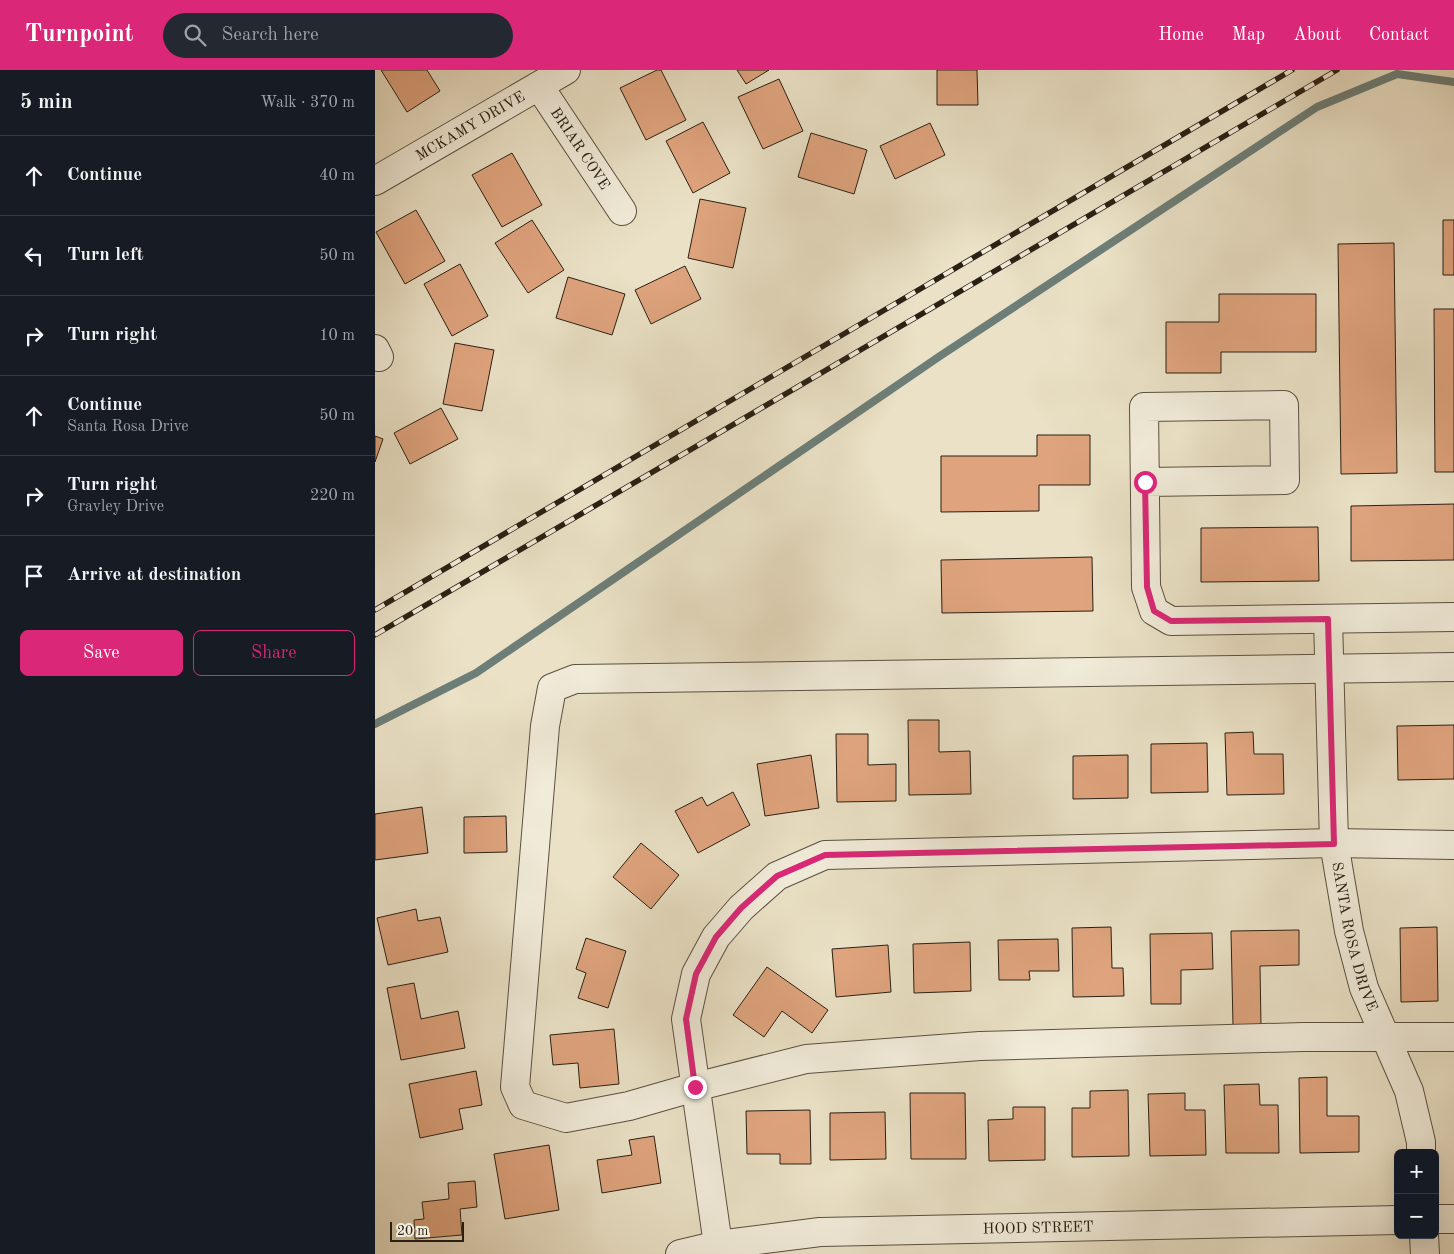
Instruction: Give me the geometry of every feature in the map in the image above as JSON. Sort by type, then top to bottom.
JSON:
[{"type":"street","name":"MCKAMY DRIVE","points":[[375,181],[566,70]]},
{"type":"street","name":"BRIAR COVE","points":[[539,86],[622,211]]},
{"type":"street","points":[[1145,482],[1285,480],[1284,405],[1144,407],[1145,482],[1147,587],[1154,611],[1171,621],[1454,617]]},
{"type":"street","name":"SANTA ROSA DRIVE","points":[[1328,619],[1334,844],[1349,931],[1362,978],[1409,1091],[1421,1149]]},
{"type":"street","points":[[1454,667],[1329,660],[869,674],[575,679],[552,688],[545,726],[515,1087],[523,1105],[566,1118],[629,1106],[806,1059],[980,1046],[1303,1037],[1454,1037]]},
{"type":"street","points":[[718,1245],[686,1019],[696,974],[716,937],[741,908],[777,876],[825,855],[1334,844],[1454,845]]},
{"type":"street","points":[[1439,1219],[1454,1219]]},
{"type":"street","name":"HOOD STREET","points":[[680,1254],[718,1245],[820,1232],[1394,1220]]},
{"type":"street","points":[[1424,1239],[1425,1254]]},
{"type":"building","points":[[381,70],[427,70],[440,91],[407,112]]},
{"type":"building","points":[[657,70],[661,70],[686,120],[646,140],[620,88]]},
{"type":"building","points":[[737,70],[769,70],[746,84]]},
{"type":"building","points":[[937,70],[977,70],[978,105],[937,105]]},
{"type":"building","points":[[779,79],[803,131],[763,149],[738,97]]},
{"type":"building","points":[[703,122],[730,173],[693,193],[666,141]]},
{"type":"building","points":[[930,123],[945,155],[895,179],[880,146]]},
{"type":"building","points":[[811,133],[867,150],[854,194],[798,177]]},
{"type":"building","points":[[512,153],[542,205],[502,227],[472,175]]},
{"type":"building","points":[[700,199],[746,208],[733,268],[688,258]]},
{"type":"building","points":[[416,210],[445,261],[405,284],[376,232]]},
{"type":"building","points":[[532,220],[564,270],[528,293],[495,243]]},
{"type":"building","points":[[1443,220],[1454,220],[1454,275],[1443,275]]},
{"type":"building","points":[[1394,243],[1397,473],[1341,474],[1338,244]]},
{"type":"building","points":[[460,264],[488,316],[452,336],[424,284]]},
{"type":"building","points":[[685,266],[701,299],[651,324],[635,290]]},
{"type":"building","points":[[568,277],[625,294],[612,335],[556,318]]},
{"type":"building","points":[[1219,294],[1316,294],[1316,352],[1221,352],[1221,373],[1166,373],[1166,322],[1219,322]]},
{"type":"building","points":[[1434,309],[1454,309],[1454,472],[1435,472]]},
{"type":"building","points":[[455,343],[494,350],[482,411],[443,404]]},
{"type":"building","points":[[441,408],[458,439],[410,464],[394,433]]},
{"type":"building","points":[[1037,435],[1090,435],[1090,485],[1039,485],[1039,511],[941,512],[941,456],[1037,456]]},
{"type":"building","points":[[375,436],[383,439],[375,462]]},
{"type":"building","points":[[1454,504],[1454,560],[1351,561],[1351,506]]},
{"type":"building","points":[[1318,527],[1319,581],[1201,582],[1201,528]]},
{"type":"building","points":[[1092,557],[1093,611],[942,613],[941,560]]},
{"type":"building","points":[[908,720],[939,720],[939,752],[970,751],[971,794],[909,795]]},
{"type":"building","points":[[1454,725],[1454,779],[1398,780],[1397,726]]},
{"type":"building","points":[[1253,732],[1254,754],[1283,754],[1284,794],[1227,795],[1225,733]]},
{"type":"building","points":[[836,734],[868,734],[868,765],[896,764],[896,801],[837,802]]},
{"type":"building","points":[[1207,743],[1208,792],[1151,793],[1151,744]]},
{"type":"building","points":[[811,755],[819,808],[765,816],[757,764]]},
{"type":"building","points":[[1128,755],[1128,798],[1073,799],[1073,756]]},
{"type":"building","points":[[733,792],[750,825],[698,853],[675,811],[702,797],[707,806]]},
{"type":"building","points":[[422,807],[428,853],[375,860],[375,814]]},
{"type":"building","points":[[506,816],[507,852],[464,853],[464,817]]},
{"type":"building","points":[[641,843],[679,875],[651,909],[613,877]]},
{"type":"building","points":[[416,909],[418,921],[440,917],[448,952],[388,965],[377,918]]},
{"type":"building","points":[[1111,927],[1112,968],[1123,968],[1124,996],[1073,997],[1072,928]]},
{"type":"building","points":[[1437,927],[1438,1001],[1401,1002],[1400,928]]},
{"type":"building","points":[[1299,930],[1299,965],[1260,966],[1261,1026],[1233,1026],[1231,931]]},
{"type":"building","points":[[1212,933],[1213,969],[1181,970],[1181,1004],[1151,1004],[1150,934]]},
{"type":"building","points":[[586,938],[626,951],[608,1008],[578,998],[586,973],[576,969]]},
{"type":"building","points":[[1058,939],[1059,971],[1029,971],[1030,980],[999,980],[998,940]]},
{"type":"building","points":[[970,942],[971,991],[914,993],[913,944]]},
{"type":"building","points":[[888,945],[891,992],[836,997],[832,949]]},
{"type":"building","points":[[767,967],[828,1010],[812,1033],[782,1011],[764,1037],[733,1015]]},
{"type":"building","points":[[414,983],[421,1019],[458,1011],[465,1048],[401,1060],[387,988]]},
{"type":"building","points":[[614,1029],[619,1084],[580,1088],[578,1063],[553,1065],[550,1035]]},
{"type":"building","points":[[476,1071],[482,1105],[459,1109],[463,1129],[420,1138],[409,1084]]},
{"type":"building","points":[[1327,1077],[1327,1116],[1359,1116],[1359,1152],[1300,1153],[1299,1078]]},
{"type":"building","points":[[1259,1084],[1260,1105],[1278,1105],[1279,1153],[1226,1153],[1224,1085]]},
{"type":"building","points":[[1128,1090],[1129,1156],[1072,1157],[1072,1108],[1090,1108],[1090,1091]]},
{"type":"building","points":[[910,1093],[965,1093],[966,1159],[911,1159]]},
{"type":"building","points":[[1185,1093],[1185,1110],[1205,1110],[1206,1155],[1150,1156],[1148,1094]]},
{"type":"building","points":[[1013,1107],[1045,1107],[1045,1160],[989,1161],[988,1120],[1013,1119]]},
{"type":"building","points":[[810,1110],[811,1164],[780,1164],[780,1154],[747,1154],[746,1111]]},
{"type":"building","points":[[885,1112],[886,1159],[830,1160],[830,1113]]},
{"type":"building","points":[[654,1136],[661,1183],[602,1193],[597,1160],[632,1155],[629,1140]]},
{"type":"building","points":[[549,1145],[559,1210],[505,1219],[494,1154]]},
{"type":"building","points":[[475,1181],[477,1207],[460,1209],[462,1235],[415,1239],[414,1220],[424,1219],[422,1202],[449,1199],[448,1183]]},
{"type":"waterway","points":[[375,724],[476,673],[940,356],[1317,107],[1397,74],[1454,82]]},
{"type":"railway","points":[[375,610],[1292,70]]},
{"type":"railway","points":[[375,635],[1337,70]]},
{"type":"route","points":[[695,1087],[686,1019],[696,974],[716,937],[741,908],[777,876],[825,855],[1334,844],[1328,619],[1171,621],[1154,611],[1147,587],[1145,482]]}]
